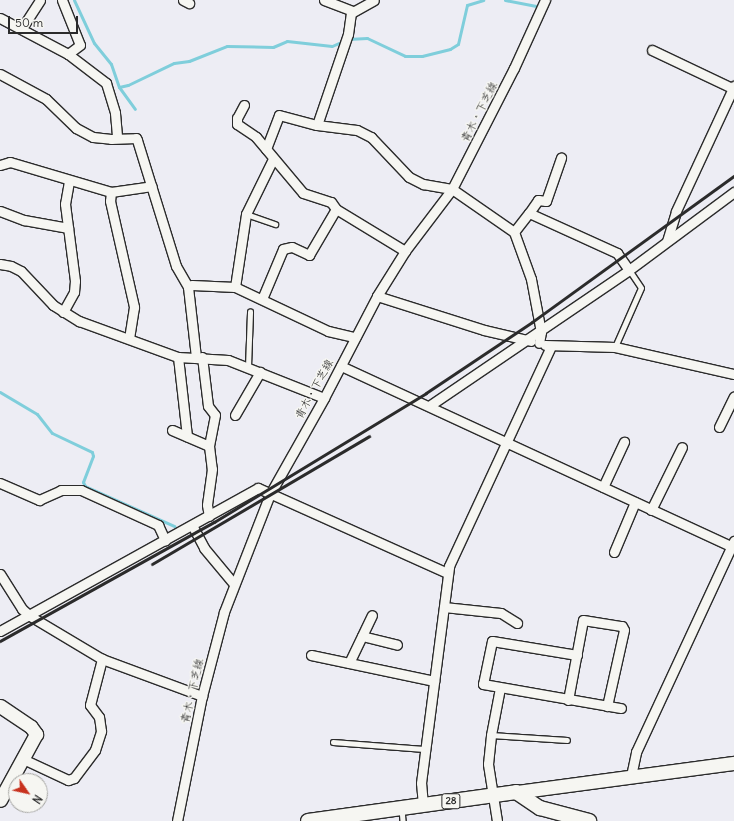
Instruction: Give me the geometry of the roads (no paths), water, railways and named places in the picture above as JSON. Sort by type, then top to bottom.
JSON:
[{"type":"main road","name":"28","points":[[308,821],[403,814],[423,805],[516,792]]},
{"type":"main road","points":[[516,792],[540,808],[589,821]]},
{"type":"street","points":[[22,28],[40,0]]},
{"type":"street","points":[[62,0],[80,44],[68,54]]},
{"type":"street","points":[[324,0],[354,11]]},
{"type":"street","points":[[317,125],[354,11],[374,0]]},
{"type":"street","name":"青木・下芝線","points":[[177,821],[202,696],[234,584],[270,494],[324,398],[377,296],[405,251],[452,189],[514,68],[545,0]]},
{"type":"street","points":[[0,18],[22,28],[68,54],[106,83],[115,113],[118,138]]},
{"type":"street","points":[[652,50],[734,88],[676,211],[667,241]]},
{"type":"street","points":[[0,74],[46,99],[76,128],[93,137],[136,138],[176,266],[188,287],[208,406],[215,415],[209,446],[212,469],[207,505],[209,516]]},
{"type":"street","points":[[244,105],[237,118],[237,124],[266,149],[303,193],[331,202],[336,209],[405,251]]},
{"type":"street","points":[[266,149],[279,115],[317,125],[364,132],[409,177],[423,184],[452,189],[514,232],[531,279],[541,332],[539,344]]},
{"type":"street","points":[[514,232],[538,200],[546,201],[561,158]]},
{"type":"street","points":[[235,287],[246,214],[273,159]]},
{"type":"street","points":[[0,165],[10,162],[69,181],[110,192],[152,186]]},
{"type":"street","points":[[62,312],[74,292],[75,281],[65,204],[69,181]]},
{"type":"street","points":[[110,192],[110,201],[134,307],[129,339]]},
{"type":"street","points":[[429,406],[541,332],[629,270],[734,192]]},
{"type":"street","points":[[262,300],[283,249],[292,247],[309,255],[336,209]]},
{"type":"street","points":[[0,211],[24,220],[68,228]]},
{"type":"street","points":[[529,213],[616,253],[629,270]]},
{"type":"street","points":[[0,264],[11,266],[21,271],[39,292],[62,312],[98,329],[178,357],[199,357],[228,360],[324,398]]},
{"type":"street","points":[[188,287],[192,284],[235,287],[328,331],[355,337]]},
{"type":"street","points":[[377,296],[490,332],[528,340],[539,344],[551,346],[615,348],[734,374]]},
{"type":"street","points":[[423,805],[421,783],[424,749],[448,573],[505,444],[551,346]]},
{"type":"street","points":[[178,357],[186,436]]},
{"type":"street","points":[[341,366],[429,406],[505,444],[651,510],[733,545],[636,752],[632,776]]},
{"type":"street","points":[[235,415],[260,372]]},
{"type":"street","points":[[719,427],[734,396]]},
{"type":"street","points":[[172,430],[209,446]]},
{"type":"street","points":[[603,487],[624,442]]},
{"type":"street","points":[[651,510],[682,448]]},
{"type":"street","points":[[0,483],[39,500],[61,490],[81,490],[158,525],[165,540]]},
{"type":"street","points":[[0,631],[30,616],[258,488],[448,573]]},
{"type":"street","points":[[614,552],[636,502]]},
{"type":"street","points":[[192,525],[204,548],[234,584]]},
{"type":"street","points":[[0,574],[22,609],[30,616],[102,659],[202,696]]},
{"type":"street","points":[[444,607],[500,613],[517,623]]},
{"type":"street","points":[[349,663],[372,615]]},
{"type":"street","points":[[568,700],[583,620],[622,626],[624,630],[607,706]]},
{"type":"street","points":[[362,636],[396,645]]},
{"type":"street","points":[[577,655],[492,641],[483,684],[621,708]]},
{"type":"street","points":[[311,655],[434,681]]},
{"type":"street","points":[[23,759],[68,780],[74,778],[95,750],[101,732],[99,717],[90,705],[102,659]]},
{"type":"street","points":[[498,821],[489,774],[491,735],[500,688]]},
{"type":"street","points":[[0,706],[35,730],[34,739],[0,800]]},
{"type":"street","points":[[516,792],[734,763]]},
{"type":"lane","points":[[246,214],[275,224]]},
{"type":"lane","points":[[615,348],[641,288],[629,270]]},
{"type":"lane","points":[[248,367],[250,312]]},
{"type":"lane","points":[[491,735],[567,740]]},
{"type":"lane","points":[[333,742],[424,749]]},
{"type":"waterway","points":[[74,0],[94,43],[111,64],[119,87],[135,109]]},
{"type":"waterway","points":[[348,39],[367,38],[405,56],[422,56],[450,49],[458,44],[467,5],[483,0]]},
{"type":"waterway","points":[[505,0],[537,6]]},
{"type":"waterway","points":[[119,87],[128,85],[174,63],[189,61],[227,46],[273,47],[287,41],[332,46],[343,41]]},
{"type":"waterway","points":[[0,392],[37,414],[52,433],[92,452],[93,456],[83,482],[85,486],[174,526]]},
{"type":"railway","points":[[0,641],[214,522],[426,393],[532,322],[734,176]]},
{"type":"railway","points":[[152,564],[369,436]]}]
